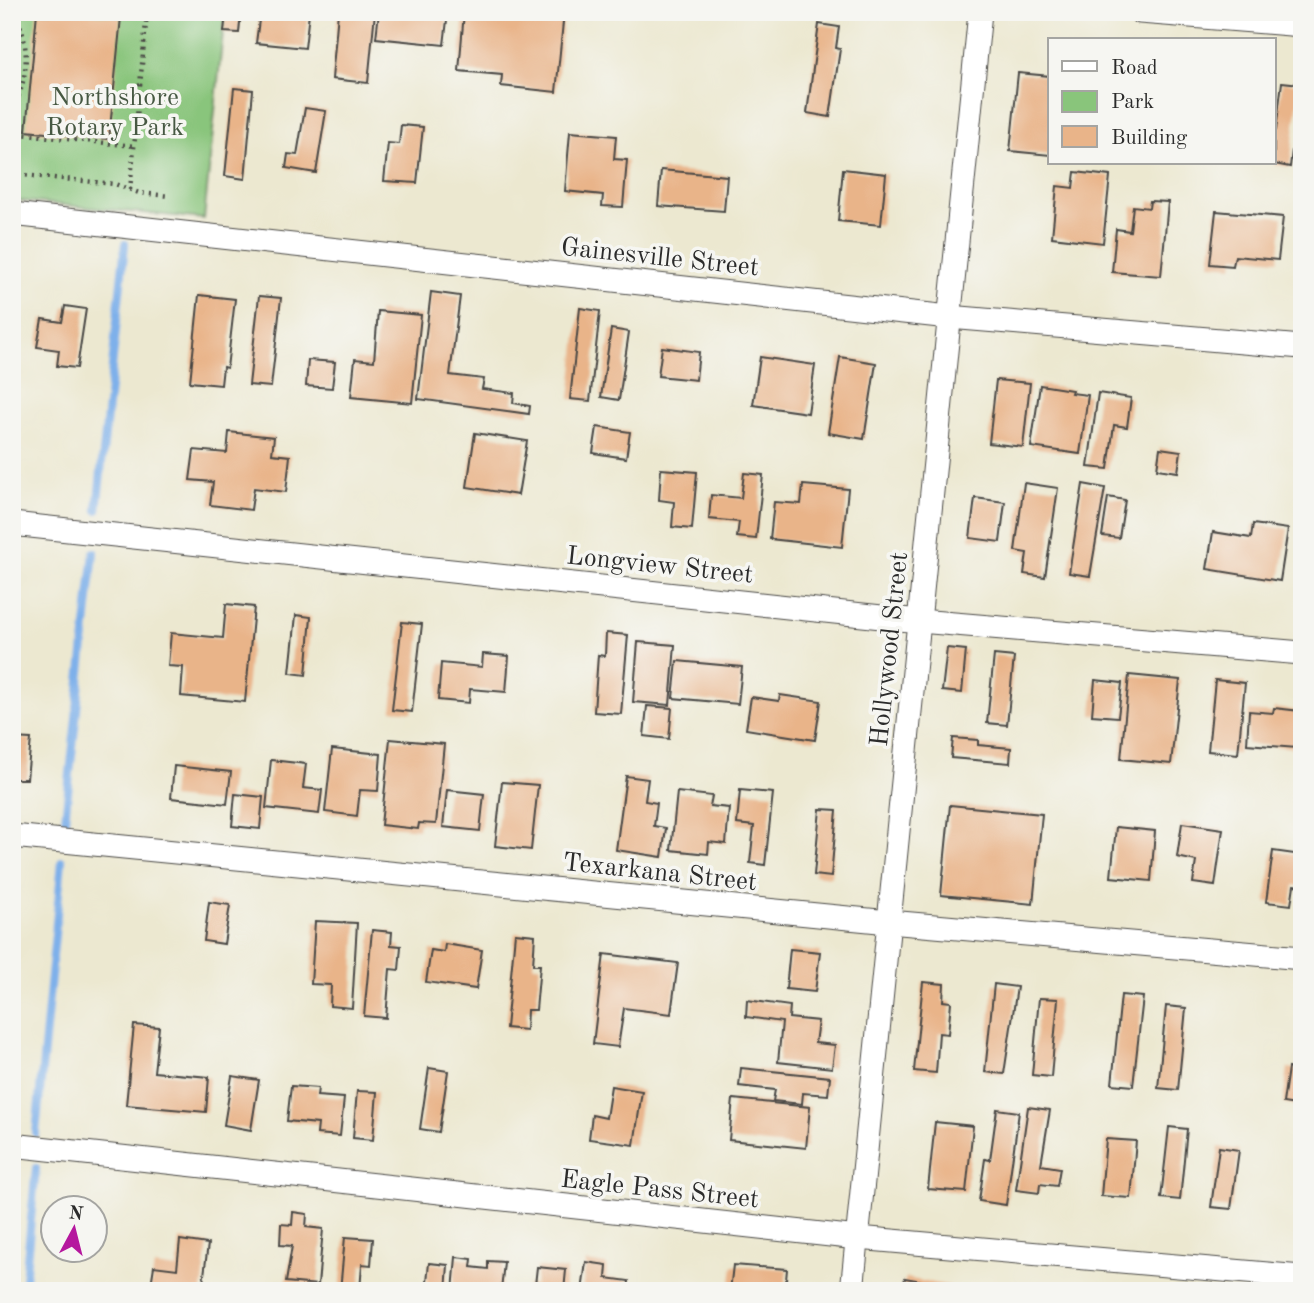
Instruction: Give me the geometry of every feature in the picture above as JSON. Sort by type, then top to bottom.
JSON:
[{"type":"street","name":"Hollywood Street","points":[[852,1291],[980,12]]},
{"type":"street","points":[[1140,12],[1302,25]]},
{"type":"street","name":"Gainesville Street","points":[[12,214],[949,317],[1302,347]]},
{"type":"street","name":"Longview Street","points":[[12,524],[919,621],[1302,653]]},
{"type":"street","name":"Texarkana Street","points":[[12,836],[889,922],[1302,958]]},
{"type":"street","name":"Eagle Pass Street","points":[[12,1145],[858,1238],[1302,1277]]},
{"type":"path","points":[[12,109],[22,89],[26,70],[23,34],[14,12]]},
{"type":"path","points":[[130,190],[147,12]]},
{"type":"path","points":[[12,131],[134,146]]},
{"type":"path","points":[[12,174],[115,184],[139,193],[170,196]]},
{"type":"green space","name":"Northshore Rotary Park","points":[[12,12],[225,12],[204,219],[12,200]]},
{"type":"building","points":[[37,12],[77,12],[121,17],[109,139],[26,131]]},
{"type":"building","points":[[226,12],[241,12],[239,33],[224,32]]},
{"type":"building","points":[[260,12],[309,13],[305,48],[256,43]]},
{"type":"building","points":[[338,12],[375,12],[368,83],[332,79]]},
{"type":"building","points":[[379,12],[448,12],[444,45],[376,38]]},
{"type":"building","points":[[464,12],[564,12],[556,92],[501,86],[502,75],[459,71]]},
{"type":"building","points":[[819,24],[839,27],[836,48],[840,49],[830,117],[807,113]]},
{"type":"building","points":[[1018,73],[1048,76],[1048,155],[1010,151]]},
{"type":"building","points":[[1282,82],[1300,84],[1290,167],[1274,164]]},
{"type":"building","points":[[234,88],[253,90],[245,179],[225,176]]},
{"type":"building","points":[[305,108],[326,111],[316,173],[286,168],[288,154],[297,155]]},
{"type":"building","points":[[401,125],[423,127],[417,183],[384,181],[388,143],[399,144]]},
{"type":"building","points":[[570,132],[616,136],[614,159],[627,160],[623,207],[602,206],[603,195],[565,191]]},
{"type":"building","points":[[843,169],[886,174],[881,225],[838,221]]},
{"type":"building","points":[[661,170],[727,176],[724,211],[658,206]]},
{"type":"building","points":[[1075,172],[1110,176],[1103,243],[1052,237],[1057,186],[1073,188]]},
{"type":"building","points":[[1150,201],[1168,202],[1161,276],[1112,272],[1116,229],[1130,231],[1133,206],[1149,208]]},
{"type":"building","points":[[1216,211],[1283,217],[1278,260],[1235,256],[1233,266],[1210,264]]},
{"type":"building","points":[[431,292],[460,296],[450,375],[484,379],[482,389],[514,393],[513,403],[530,406],[529,414],[418,399]]},
{"type":"building","points":[[199,295],[235,299],[227,368],[223,367],[221,385],[190,382]]},
{"type":"building","points":[[259,296],[281,298],[271,387],[249,385]]},
{"type":"building","points":[[65,306],[86,309],[77,368],[57,366],[59,350],[37,347],[42,319],[62,322]]},
{"type":"building","points":[[580,308],[600,311],[590,401],[570,399]]},
{"type":"building","points":[[378,311],[421,315],[412,403],[351,397],[355,359],[374,361]]},
{"type":"building","points":[[12,321],[18,322],[14,348],[12,348]]},
{"type":"building","points":[[611,329],[629,332],[619,400],[601,397]]},
{"type":"building","points":[[662,347],[699,352],[696,380],[658,376]]},
{"type":"building","points":[[760,357],[815,365],[808,413],[753,405]]},
{"type":"building","points":[[840,357],[876,363],[864,439],[828,433]]},
{"type":"building","points":[[308,360],[335,362],[332,388],[306,386]]},
{"type":"building","points":[[996,380],[1030,383],[1023,447],[989,443]]},
{"type":"building","points":[[1040,385],[1088,395],[1080,454],[1031,447]]},
{"type":"building","points":[[1098,393],[1131,398],[1127,427],[1114,425],[1108,469],[1088,467]]},
{"type":"building","points":[[597,427],[630,432],[626,458],[593,453]]},
{"type":"building","points":[[229,432],[274,437],[272,454],[290,456],[286,492],[254,488],[251,510],[210,505],[213,482],[190,480],[194,450],[227,453]]},
{"type":"building","points":[[475,433],[527,441],[518,495],[467,487]]},
{"type":"building","points":[[1160,448],[1181,451],[1178,472],[1157,469]]},
{"type":"building","points":[[661,469],[697,472],[692,529],[672,527],[674,502],[659,500]]},
{"type":"building","points":[[744,473],[763,475],[756,539],[737,537],[739,522],[709,519],[711,495],[741,498]]},
{"type":"building","points":[[1024,483],[1058,488],[1045,577],[1024,574],[1027,553],[1015,551]]},
{"type":"building","points":[[1083,484],[1105,488],[1090,576],[1069,573]]},
{"type":"building","points":[[803,485],[848,489],[842,547],[770,539],[774,502],[801,504]]},
{"type":"building","points":[[1108,497],[1125,500],[1119,538],[1102,536]]},
{"type":"building","points":[[975,498],[1005,502],[1000,542],[970,538]]},
{"type":"building","points":[[1253,524],[1288,529],[1280,581],[1207,569],[1213,532],[1251,538]]},
{"type":"building","points":[[226,604],[254,607],[245,702],[181,696],[183,667],[168,666],[171,633],[223,638]]},
{"type":"building","points":[[296,615],[311,617],[306,675],[290,673]]},
{"type":"building","points":[[402,622],[422,624],[412,712],[392,710]]},
{"type":"building","points":[[606,633],[628,635],[621,714],[594,712],[598,655],[605,656]]},
{"type":"building","points":[[638,642],[675,645],[670,705],[633,702]]},
{"type":"building","points":[[947,648],[966,650],[962,693],[942,691]]},
{"type":"building","points":[[483,654],[509,656],[506,692],[470,689],[469,703],[438,700],[441,663],[482,667]]},
{"type":"building","points":[[994,655],[1014,657],[1007,725],[987,723]]},
{"type":"building","points":[[677,661],[742,667],[738,704],[673,698]]},
{"type":"building","points":[[1129,675],[1180,680],[1171,764],[1121,759]]},
{"type":"building","points":[[1095,680],[1122,683],[1118,717],[1092,715]]},
{"type":"building","points":[[1215,680],[1245,683],[1238,754],[1208,751]]},
{"type":"building","points":[[780,695],[821,701],[815,740],[746,729],[751,697],[779,701]]},
{"type":"building","points":[[647,706],[672,708],[669,739],[644,736]]},
{"type":"building","points":[[1274,708],[1300,711],[1297,748],[1247,744],[1249,711],[1273,713]]},
{"type":"building","points":[[12,738],[31,739],[27,779],[13,779]]},
{"type":"building","points":[[953,738],[978,740],[978,745],[1011,748],[1010,763],[951,758]]},
{"type":"building","points":[[390,739],[444,744],[436,824],[419,823],[418,829],[381,825]]},
{"type":"building","points":[[332,749],[381,754],[378,791],[360,790],[357,816],[325,812]]},
{"type":"building","points":[[271,760],[306,764],[303,788],[322,790],[319,814],[266,808]]},
{"type":"building","points":[[174,766],[231,772],[227,804],[171,798]]},
{"type":"building","points":[[626,776],[648,779],[645,801],[657,803],[654,826],[666,828],[662,857],[616,850]]},
{"type":"building","points":[[502,782],[538,785],[531,850],[495,846]]},
{"type":"building","points":[[447,790],[484,794],[480,831],[443,827]]},
{"type":"building","points":[[740,790],[773,793],[765,865],[750,863],[754,826],[737,824]]},
{"type":"building","points":[[677,792],[712,796],[710,806],[729,808],[726,844],[709,842],[708,854],[671,850]]},
{"type":"building","points":[[235,794],[263,797],[260,829],[232,826]]},
{"type":"building","points":[[950,805],[1042,814],[1033,904],[941,895]]},
{"type":"building","points":[[820,809],[837,810],[831,877],[814,875]]},
{"type":"building","points":[[1182,823],[1223,829],[1215,886],[1193,883],[1196,861],[1177,857]]},
{"type":"building","points":[[1116,827],[1155,831],[1151,881],[1111,877]]},
{"type":"building","points":[[1273,851],[1302,855],[1302,886],[1294,885],[1291,905],[1266,902]]},
{"type":"building","points":[[209,902],[230,905],[224,944],[204,941]]},
{"type":"building","points":[[315,921],[357,923],[352,1008],[330,1006],[331,985],[311,984]]},
{"type":"building","points":[[372,930],[392,932],[391,945],[401,946],[399,970],[390,969],[386,1018],[364,1016]]},
{"type":"building","points":[[515,933],[535,935],[533,965],[540,965],[536,1010],[527,1010],[526,1030],[506,1028]]},
{"type":"building","points":[[445,944],[482,950],[476,989],[426,982],[431,950],[444,952]]},
{"type":"building","points":[[790,949],[820,952],[815,992],[786,989]]},
{"type":"building","points":[[604,954],[678,963],[671,1014],[624,1008],[618,1047],[593,1044]]},
{"type":"building","points":[[923,982],[944,984],[943,1001],[951,1002],[948,1034],[939,1033],[936,1073],[914,1071]]},
{"type":"building","points":[[994,984],[1017,987],[1004,1074],[985,1072]]},
{"type":"building","points":[[1121,995],[1143,997],[1133,1086],[1112,1084]]},
{"type":"building","points":[[1039,998],[1058,999],[1051,1077],[1032,1075]]},
{"type":"building","points":[[747,1000],[790,1006],[789,1018],[818,1021],[815,1043],[835,1045],[832,1068],[778,1062],[782,1022],[746,1017]]},
{"type":"building","points":[[1166,1006],[1186,1008],[1178,1090],[1158,1088]]},
{"type":"building","points":[[134,1025],[159,1027],[154,1072],[209,1077],[206,1112],[126,1105]]},
{"type":"building","points":[[429,1068],[448,1071],[439,1132],[420,1129]]},
{"type":"building","points":[[741,1068],[830,1077],[828,1095],[803,1093],[802,1104],[773,1101],[775,1090],[739,1086]]},
{"type":"building","points":[[1288,1068],[1302,1070],[1302,1106],[1283,1103]]},
{"type":"building","points":[[232,1076],[259,1080],[251,1130],[224,1125]]},
{"type":"building","points":[[291,1086],[318,1088],[317,1096],[344,1098],[340,1136],[317,1134],[318,1124],[287,1121]]},
{"type":"building","points":[[611,1086],[642,1091],[634,1145],[589,1139],[592,1115],[606,1118]]},
{"type":"building","points":[[357,1091],[377,1092],[373,1140],[353,1138]]},
{"type":"building","points":[[733,1099],[810,1107],[806,1148],[729,1140]]},
{"type":"building","points":[[1028,1107],[1050,1110],[1041,1165],[1060,1168],[1057,1186],[1040,1184],[1039,1193],[1016,1190]]},
{"type":"building","points":[[997,1109],[1019,1112],[1006,1205],[979,1201],[985,1159],[990,1160]]},
{"type":"building","points":[[935,1122],[973,1126],[966,1192],[928,1189]]},
{"type":"building","points":[[1169,1127],[1187,1129],[1180,1200],[1161,1198]]},
{"type":"building","points":[[1106,1139],[1136,1141],[1131,1198],[1101,1196]]},
{"type":"building","points":[[1219,1147],[1239,1150],[1231,1209],[1211,1207]]},
{"type":"building","points":[[293,1212],[307,1214],[306,1227],[323,1229],[318,1285],[286,1282],[292,1246],[280,1245],[281,1224],[292,1225]]},
{"type":"building","points":[[345,1237],[373,1239],[371,1265],[362,1264],[360,1291],[340,1291]]},
{"type":"building","points":[[180,1240],[208,1244],[202,1291],[150,1291],[154,1266],[177,1269]]},
{"type":"building","points":[[456,1257],[472,1259],[471,1267],[488,1269],[488,1261],[504,1262],[501,1291],[453,1291]]},
{"type":"building","points":[[586,1262],[607,1265],[606,1278],[629,1281],[628,1291],[582,1291]]},
{"type":"building","points":[[429,1263],[448,1265],[446,1291],[426,1291]]},
{"type":"building","points":[[733,1265],[787,1269],[785,1291],[730,1291]]},
{"type":"building","points":[[537,1267],[566,1270],[564,1291],[526,1291],[527,1285],[535,1285]]},
{"type":"building","points":[[905,1278],[950,1286],[949,1291],[902,1291]]},
{"type":"waterway","points":[[97,510],[125,244]]},
{"type":"waterway","points":[[65,820],[94,552]]},
{"type":"waterway","points":[[36,1133],[62,861]]},
{"type":"waterway","points":[[24,1291],[36,1168]]}]
